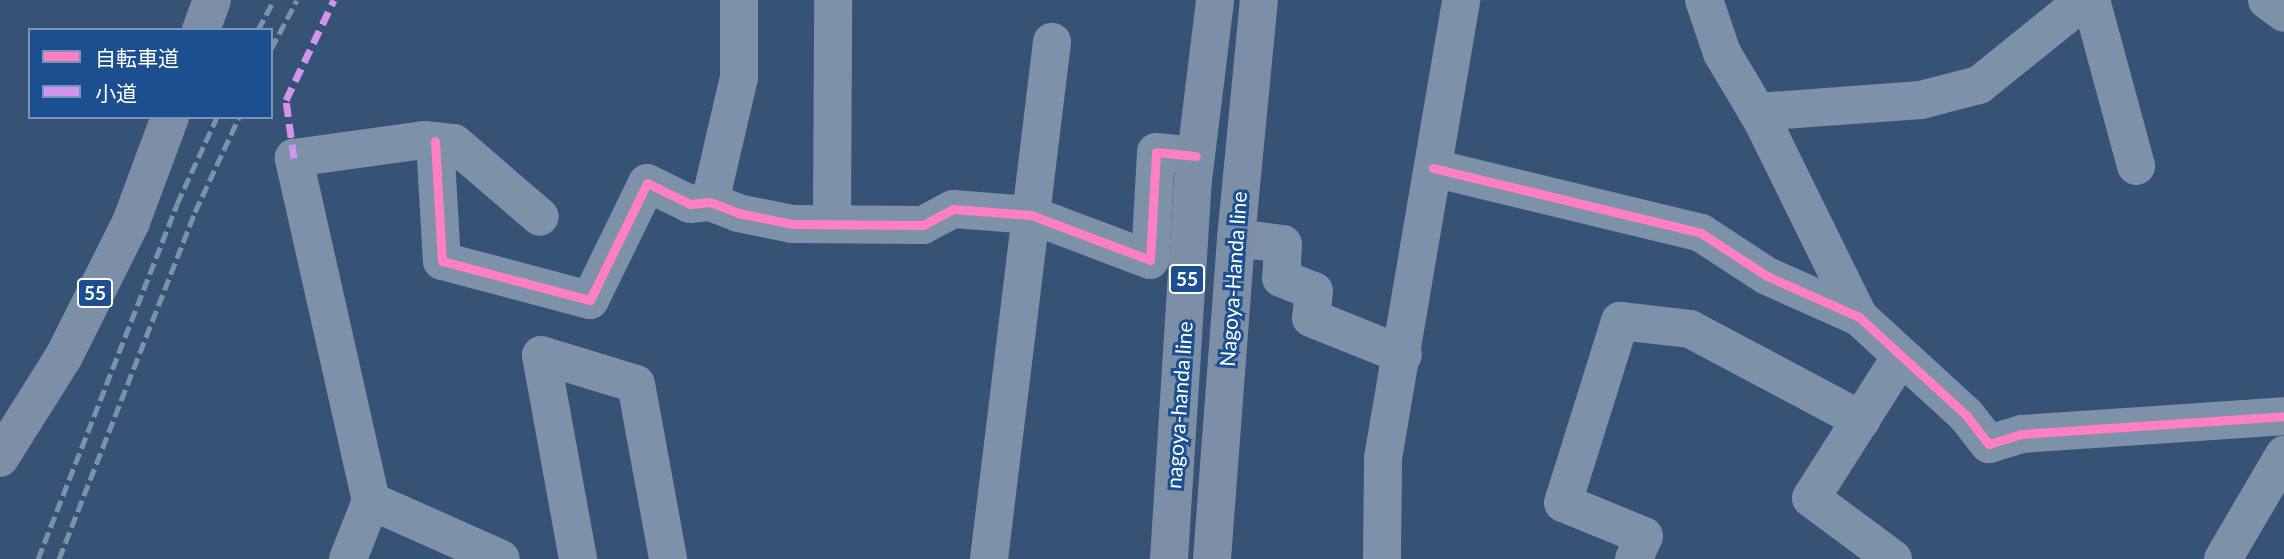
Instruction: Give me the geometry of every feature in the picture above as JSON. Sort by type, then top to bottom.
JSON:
[{"type":"main road","points":[[202,28],[212,0]]},
{"type":"main road","name":"nagoya-handa line","points":[[1170,559],[1196,156],[1215,0]]},
{"type":"main road","name":"Nagoya-Handa line","points":[[1213,559],[1236,238],[1259,0]]},
{"type":"main road","name":"55","points":[[0,458],[64,356],[131,222],[169,119]]},
{"type":"street","points":[[710,202],[739,77],[739,0]]},
{"type":"street","points":[[832,0],[832,223]]},
{"type":"street","points":[[1382,559],[1383,458],[1403,355],[1461,0]]},
{"type":"street","points":[[1704,0],[1722,53],[1757,112],[1859,317]]},
{"type":"street","points":[[1757,112],[1921,100],[1979,85],[2077,6],[2091,0],[2136,166]]},
{"type":"street","points":[[2267,0],[2284,13]]},
{"type":"street","points":[[989,559],[1052,42]]},
{"type":"street","points":[[435,141],[442,261],[590,300],[648,183],[690,204],[710,202],[738,213],[792,224],[923,225],[953,209],[1031,215],[1098,238],[1150,260],[1156,152],[1196,156]]},
{"type":"street","points":[[348,559],[370,501],[294,158],[435,141],[454,143],[540,217]]},
{"type":"street","points":[[1433,168],[1701,233],[1767,276],[1859,317],[1966,415],[1989,444],[2022,434],[2284,416]]},
{"type":"street","points":[[1236,238],[1283,244],[1281,278],[1314,291],[1311,318],[1403,355]]},
{"type":"street","points":[[1634,559],[1644,536],[1563,503],[1620,321],[1690,329],[1861,420]]},
{"type":"street","points":[[578,559],[541,355],[636,384],[668,559]]},
{"type":"street","points":[[1894,559],[1811,498],[1901,356]]},
{"type":"street","points":[[2223,559],[2284,455]]},
{"type":"street","points":[[370,501],[501,559]]},
{"type":"railway","points":[[259,28],[274,0]]},
{"type":"railway","points":[[273,45],[297,0]]},
{"type":"railway","points":[[38,559],[177,204],[216,119]]},
{"type":"railway","points":[[59,559],[195,212],[238,119]]},
{"type":"marked path","points":[[294,158],[286,100],[334,0]]},
{"type":"cycle path","points":[[435,141],[442,261],[590,300],[647,183],[690,204],[710,202],[738,213],[792,224],[923,225],[953,209],[1031,215],[1150,260],[1156,152],[1196,156]]},
{"type":"cycle path","points":[[1433,168],[1701,233],[1767,276],[1859,317],[1966,415],[1989,444],[2022,434],[2284,416]]}]
